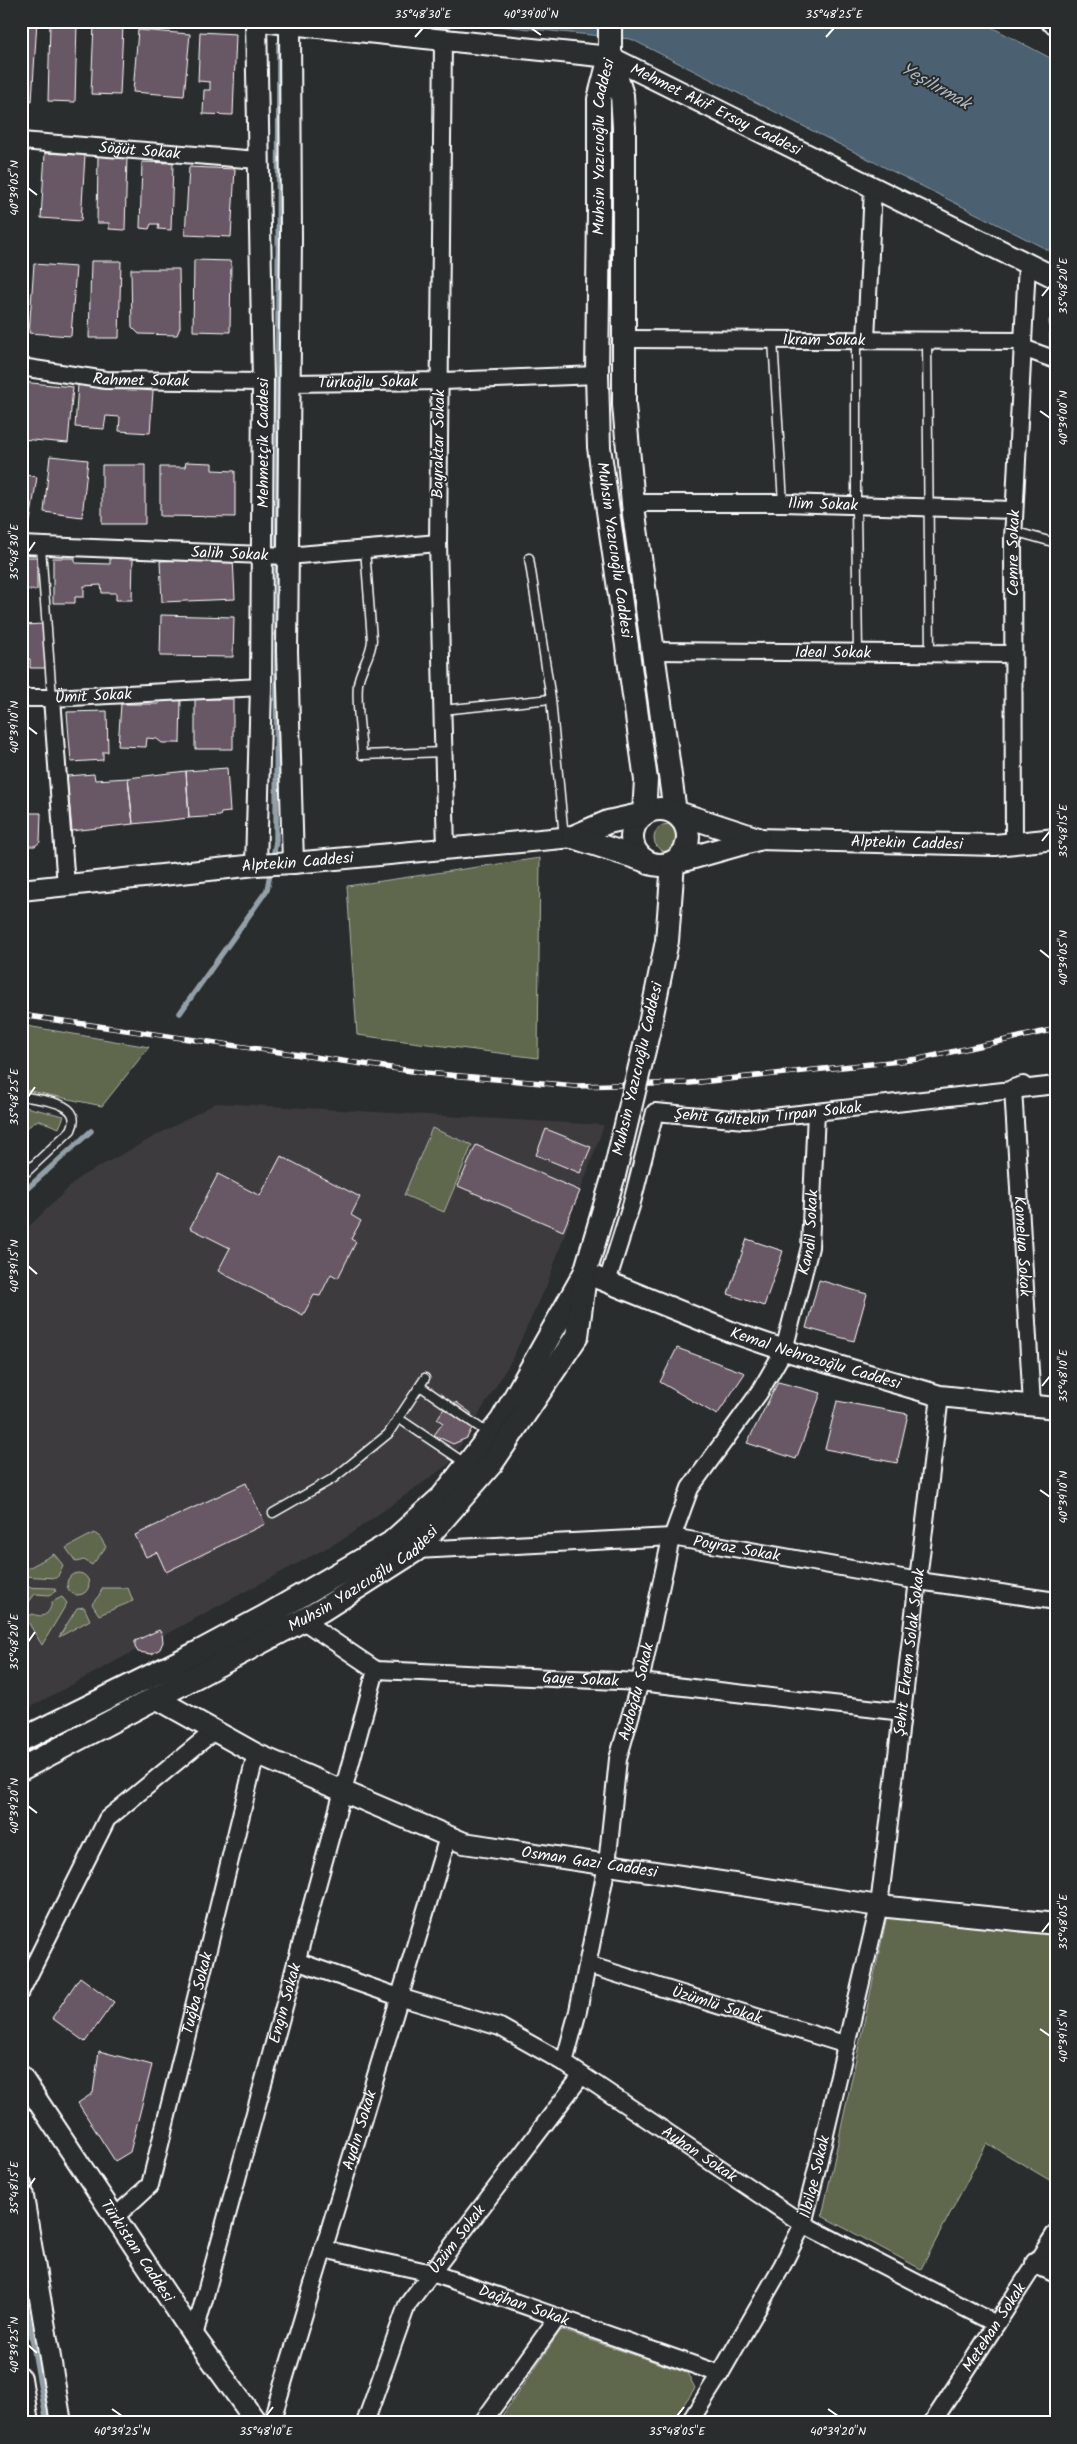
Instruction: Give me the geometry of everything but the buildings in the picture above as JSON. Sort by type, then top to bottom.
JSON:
[{"type":"main road","name":"Muhsin Yazıcıoğlu Caddesi","points":[[610,40],[622,94],[624,127],[624,405],[633,503],[674,812]]},
{"type":"main road","name":"Muhsin Yazıcıoğlu Caddesi","points":[[610,40],[598,99],[600,211],[596,375],[599,447],[646,780],[644,814]]},
{"type":"main road","points":[[568,837],[608,822],[659,809],[758,839]]},
{"type":"main road","points":[[674,812],[687,826],[689,836],[683,854],[674,863]]},
{"type":"main road","points":[[644,814],[633,828],[632,837],[638,854],[644,860]]},
{"type":"main road","points":[[568,837],[660,866],[758,839]]},
{"type":"main road","name":"Muhsin Yazıcıoğlu Caddesi","points":[[21,1770],[154,1697],[322,1610],[416,1550],[492,1463],[577,1336],[585,1273],[614,1175],[649,1029],[667,941],[674,863]]},
{"type":"main road","name":"Muhsin Yazıcıoğlu Caddesi","points":[[21,1740],[199,1652],[391,1543],[442,1497],[502,1420],[585,1273]]},
{"type":"street","name":"Mehmetçik Caddesi","points":[[256,21],[263,382],[261,687],[256,864]]},
{"type":"street","name":"Mehmet Akif Ersoy Caddesi","points":[[260,21],[443,40],[610,40],[873,188],[1056,278]]},
{"type":"street","points":[[1051,21],[1056,24]]},
{"type":"street","name":"Mehmetçik Caddesi","points":[[290,25],[290,383],[287,651],[293,863]]},
{"type":"street","name":"Bayraktar Sokak","points":[[443,40],[438,544],[446,849]]},
{"type":"street","name":"Söğüt Sokak","points":[[21,142],[258,160]]},
{"type":"street","points":[[861,340],[873,188]]},
{"type":"street","name":"Cemre Sokak","points":[[1014,843],[1013,531],[1027,264]]},
{"type":"street","name":"İkram Sokak","points":[[624,339],[861,340],[1023,344],[1056,360]]},
{"type":"street","name":"Rahmet Sokak","points":[[21,367],[106,380],[263,382]]},
{"type":"street","name":"Türkoğlu Sokak","points":[[290,383],[440,381],[596,375]]},
{"type":"street","name":"İlim Sokak","points":[[633,503],[783,503],[856,507],[1014,510]]},
{"type":"street","name":"Salih Sokak","points":[[21,544],[41,547],[287,556],[438,544]]},
{"type":"street","name":"İdeal Sokak","points":[[653,651],[1013,654]]},
{"type":"street","name":"Ümit Sokak","points":[[66,886],[52,698],[261,687]]},
{"type":"street","points":[[21,698],[52,698]]},
{"type":"street","name":"Alptekin Caddesi","points":[[21,890],[256,864],[293,863],[568,837]]},
{"type":"street","name":"Alptekin Caddesi","points":[[758,839],[994,845],[1056,839]]},
{"type":"street","points":[[1013,1088],[1056,1074]]},
{"type":"street","name":"Şehit Gültekin Tırpan Sokak","points":[[607,1282],[631,1206],[655,1112],[745,1120],[1013,1088],[1056,1085]]},
{"type":"street","name":"Kamelya Sokak","points":[[1013,1088],[1032,1405]]},
{"type":"street","name":"Kandil Sokak","points":[[784,1350],[810,1247],[816,1112]]},
{"type":"street","name":"Kemal Nehrozoğlu Caddesi","points":[[585,1273],[730,1332],[940,1396],[1056,1408]]},
{"type":"street","name":"Aydoğdu Sokak","points":[[564,2063],[588,1965],[607,1865],[618,1759],[640,1682],[672,1537],[690,1488],[759,1393],[784,1350]]},
{"type":"street","name":"Şehit Ekrem Solak Sokak","points":[[879,1906],[940,1396]]},
{"type":"street","name":"Poyraz Sokak","points":[[416,1550],[672,1537],[919,1581],[1056,1601]]},
{"type":"street","points":[[302,1620],[376,1670]]},
{"type":"street","name":"Gaye Sokak","points":[[376,1670],[640,1682],[903,1712]]},
{"type":"street","name":"Engin Sokak","points":[[194,2336],[376,1670]]},
{"type":"street","name":"Osman Gazi Caddesi","points":[[154,1697],[256,1754],[464,1844],[879,1906],[1056,1924]]},
{"type":"street","points":[[21,1991],[107,1819],[214,1731]]},
{"type":"street","name":"Tuğba Sokak","points":[[114,2217],[150,2185],[256,1754]]},
{"type":"street","name":"Aydın Sokak","points":[[271,2423],[448,1837]]},
{"type":"street","name":"İlbilge Sokak","points":[[693,2421],[803,2224],[879,1906]]},
{"type":"street","name":"Ayhan Sokak","points":[[296,1961],[399,1997],[500,2027],[564,2063],[803,2224],[996,2324]]},
{"type":"street","name":"Üzümlü Sokak","points":[[588,1965],[847,2045]]},
{"type":"street","name":"Üzüm Sokak","points":[[365,2423],[407,2305],[582,2075]]},
{"type":"street","name":"Türkistan Caddesi","points":[[21,2076],[194,2336],[257,2423]]},
{"type":"street","points":[[21,2185],[62,2423]]},
{"type":"street","name":"Metehan Sokak","points":[[932,2423],[1056,2232]]},
{"type":"street","name":"Dağhan Sokak","points":[[323,2249],[432,2272],[720,2374]]},
{"type":"street","points":[[1036,2263],[1056,2272]]},
{"type":"street","points":[[482,2423],[558,2317]]},
{"type":"street","points":[[21,2378],[28,2423]]},
{"type":"lane","points":[[773,340],[783,503]]},
{"type":"lane","points":[[858,653],[856,507],[861,340]]},
{"type":"lane","points":[[927,341],[927,508],[930,654]]},
{"type":"lane","points":[[1013,531],[1056,543]]},
{"type":"lane","points":[[41,547],[52,698]]},
{"type":"lane","points":[[365,550],[372,640],[370,654],[361,670],[358,685],[362,755],[444,752]]},
{"type":"lane","points":[[530,558],[551,699],[568,837]]},
{"type":"lane","points":[[442,710],[551,699]]},
{"type":"lane","points":[[21,1096],[64,1105],[72,1112],[74,1121],[71,1130],[21,1177]]},
{"type":"lane","points":[[274,1513],[334,1478],[388,1434],[425,1378]]},
{"type":"lane","points":[[420,1386],[490,1435]]},
{"type":"lane","points":[[398,1418],[468,1464]]},
{"type":"shaded area","points":[[216,1103],[604,1125],[546,1287],[511,1361],[449,1464],[345,1538],[21,1712],[21,1234],[80,1177]]},
{"type":"green space","points":[[1056,316],[1056,349],[1050,346],[1049,320]]},
{"type":"green space","points":[[668,824],[678,828],[682,838],[678,848],[668,852],[658,848],[654,838],[658,828]]},
{"type":"green space","points":[[540,858],[538,1058],[357,1035],[347,886]]},
{"type":"green space","points":[[21,1025],[149,1047],[102,1106],[21,1089]]},
{"type":"green space","points":[[21,1106],[64,1116],[59,1128],[38,1120],[21,1132]]},
{"type":"green space","points":[[432,1128],[472,1145],[444,1212],[404,1195]]},
{"type":"green space","points":[[94,1533],[100,1537],[106,1547],[92,1565],[84,1560],[76,1562],[66,1548]]},
{"type":"green space","points":[[54,1554],[63,1565],[57,1578],[21,1576],[21,1572]]},
{"type":"green space","points":[[78,1573],[86,1576],[89,1584],[86,1592],[78,1595],[70,1592],[67,1584],[70,1576]]},
{"type":"green space","points":[[21,1587],[54,1588],[56,1591],[49,1595],[35,1594],[28,1603],[28,1611],[23,1613]]},
{"type":"green space","points":[[102,1588],[128,1588],[133,1601],[99,1615],[92,1604]]},
{"type":"green space","points":[[62,1597],[67,1603],[42,1645],[25,1617],[33,1614],[40,1616],[46,1614],[52,1602]]},
{"type":"green space","points":[[84,1607],[90,1620],[59,1637],[77,1608]]},
{"type":"green space","points":[[887,1916],[1056,1935],[1056,2184],[987,2143],[921,2269],[822,2216]]},
{"type":"green space","points":[[561,2330],[687,2373],[695,2388],[671,2423],[497,2423]]},
{"type":"water","name":"Yeşilırmak","points":[[451,21],[980,21],[1056,61],[1056,254],[631,39]]},
{"type":"waterway","points":[[180,1013],[267,890],[276,841],[279,44]]},
{"type":"waterway","points":[[21,1194],[91,1131]]},
{"type":"waterway","points":[[21,2276],[47,2423]]},
{"type":"railway","points":[[21,1015],[426,1073],[576,1086],[690,1083],[919,1059],[1056,1029]]}]
